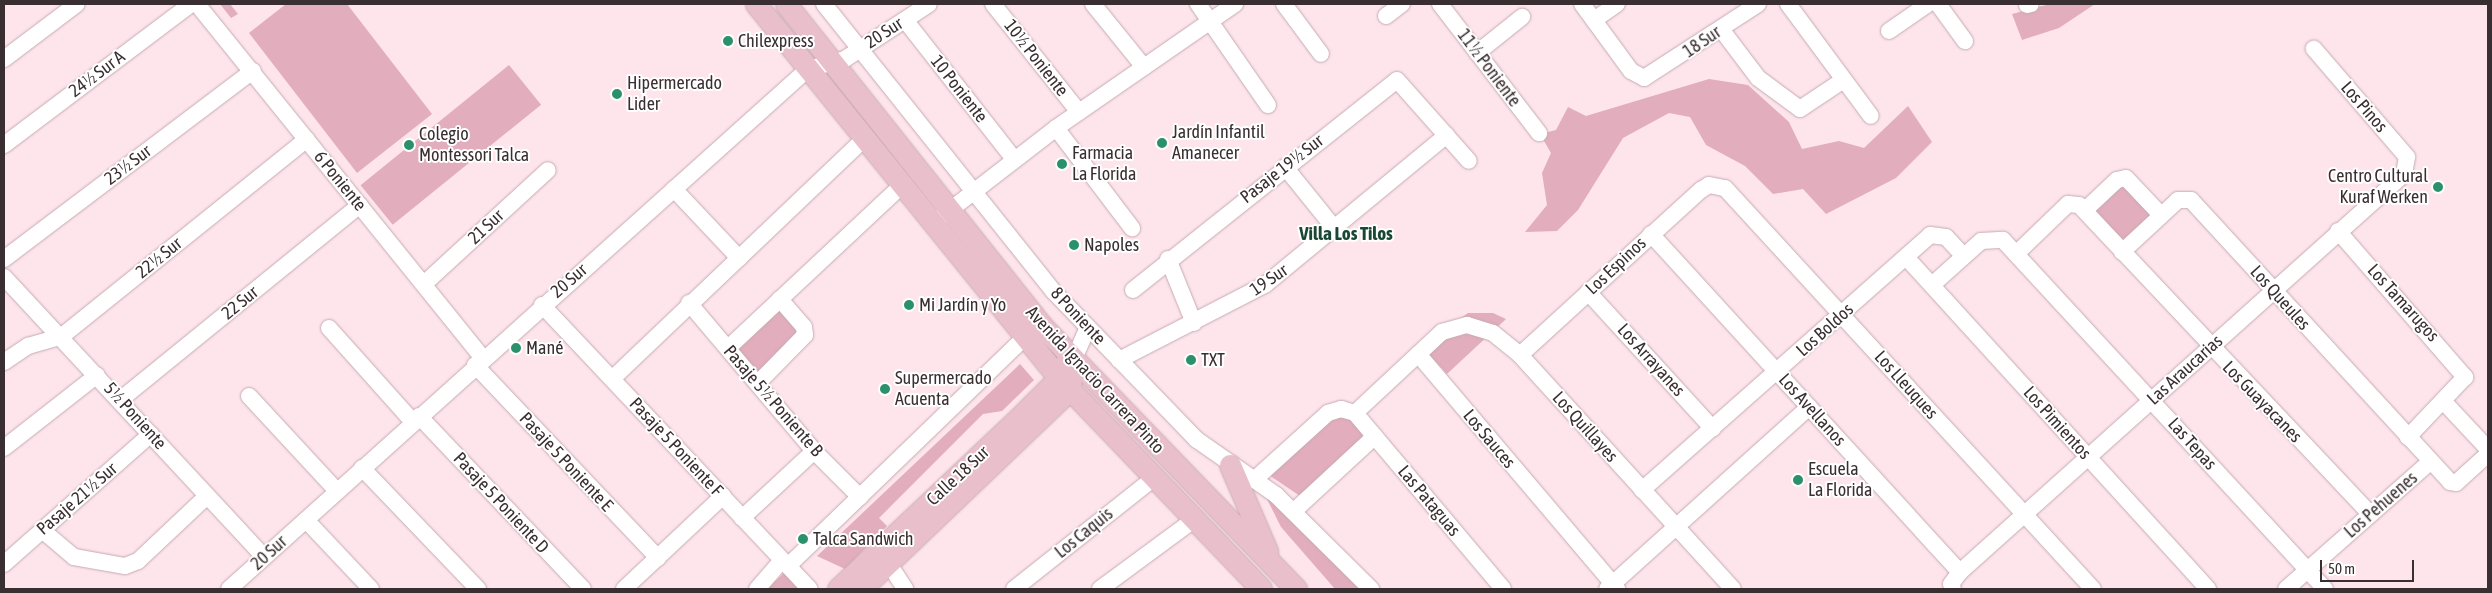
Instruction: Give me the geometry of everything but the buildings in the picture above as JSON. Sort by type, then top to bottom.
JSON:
[{"type":"main road","name":"Avenida Ignacio Carrera Pinto","points":[[756,4],[1025,338],[1154,478],[1262,589]]},
{"type":"main road","name":"Avenida Ignacio Carrera Pinto","points":[[786,4],[949,210],[1070,358],[1289,582]]},
{"type":"main road","points":[[1065,383],[1070,358]]},
{"type":"main road","name":"Calle 18 Sur","points":[[861,589],[889,564],[1065,383]]},
{"type":"main road","name":"Calle 18 Sur","points":[[838,589],[1065,383]]},
{"type":"main road","points":[[1230,465],[1252,523],[1289,582]]},
{"type":"street","points":[[4,59],[77,4]]},
{"type":"street","name":"24½ Sur A","points":[[4,145],[190,4]]},
{"type":"street","name":"6 Poniente","points":[[197,4],[424,284],[479,361]]},
{"type":"street","name":"8 Poniente","points":[[824,4],[973,191],[1088,328],[1197,440],[1294,511],[1371,589]]},
{"type":"street","name":"20 Sur","points":[[239,586],[264,557],[479,361],[808,69],[833,64],[860,49],[929,4]]},
{"type":"street","name":"10½ Poniente","points":[[993,4],[1079,112]]},
{"type":"street","points":[[1093,4],[1144,67]]},
{"type":"street","points":[[1198,4],[1268,105]]},
{"type":"street","points":[[933,225],[973,191],[1056,128],[1234,4]]},
{"type":"street","points":[[1284,4],[1320,54]]},
{"type":"street","points":[[1386,16],[1402,4]]},
{"type":"street","name":"11½ Poniente","points":[[1440,4],[1539,133]]},
{"type":"street","points":[[1582,4],[1594,20],[1617,4]]},
{"type":"street","name":"18 Sur","points":[[1594,20],[1631,71],[1644,78],[1758,4]]},
{"type":"street","points":[[1788,4],[1842,81],[1871,116]]},
{"type":"street","points":[[1889,31],[1928,4]]},
{"type":"street","points":[[1938,4],[1964,40]]},
{"type":"street","points":[[1477,53],[1522,18]]},
{"type":"street","name":"10 Poniente","points":[[905,20],[1014,159]]},
{"type":"street","points":[[1721,29],[1758,78],[1800,109],[1842,81]]},
{"type":"street","name":"Los Pinos","points":[[2314,50],[2407,157],[2408,166]]},
{"type":"street","name":"23½ Sur","points":[[4,259],[253,71]]},
{"type":"street","name":"Pasaje 19½ Sur","points":[[1133,290],[1284,167],[1397,80],[1447,136]]},
{"type":"street","points":[[1056,128],[1132,228]]},
{"type":"street","points":[[1447,136],[1469,161]]},
{"type":"street","name":"19 Sur","points":[[1119,360],[1194,323],[1266,284],[1336,229],[1447,136]]},
{"type":"street","name":"22½ Sur","points":[[4,362],[28,346],[62,336],[307,139]]},
{"type":"street","points":[[612,379],[689,303],[864,139]]},
{"type":"street","name":"Las Araucarias","points":[[1960,572],[2408,166]]},
{"type":"street","points":[[1284,167],[1336,229]]},
{"type":"street","name":"21 Sur","points":[[424,284],[548,170]]},
{"type":"street","points":[[2017,253],[2117,180],[2126,178],[2160,215]]},
{"type":"street","name":"Los Espinos","points":[[1520,354],[1700,190],[1716,185]]},
{"type":"street","name":"Los Lleuques","points":[[1716,185],[1733,194],[2093,589]]},
{"type":"street","points":[[728,348],[902,186]]},
{"type":"street","points":[[674,189],[739,258]]},
{"type":"street","name":"Los Queules","points":[[2122,252],[2160,215],[2182,198],[2196,204],[2272,290],[2450,482],[2456,483],[2488,454]]},
{"type":"street","name":"22 Sur","points":[[120,400],[360,205]]},
{"type":"street","name":"Los Guayacanes","points":[[2079,207],[2209,348],[2370,514]]},
{"type":"street","name":"Los Tamarugos","points":[[2338,231],[2466,377],[2444,402]]},
{"type":"street","name":"Los Boldos","points":[[1642,490],[1843,315],[1906,257],[1936,233],[1963,255]]},
{"type":"street","name":"Los Avellanos","points":[[1651,234],[1960,572]]},
{"type":"street","name":"Las Tepas","points":[[1963,255],[1981,241],[1996,238],[2017,253],[2324,589]]},
{"type":"street","points":[[1932,285],[1963,255]]},
{"type":"street","name":"Los Pimientos","points":[[1906,257],[2208,589]]},
{"type":"street","points":[[1168,260],[1194,323]]},
{"type":"street","name":"5½ Poniente","points":[[4,277],[62,336],[264,557]]},
{"type":"street","name":"Los Arrayanes","points":[[1588,292],[1713,428]]},
{"type":"street","points":[[759,382],[805,335],[804,327],[780,299]]},
{"type":"street","name":"Pasaje 5½ Poniente B","points":[[689,303],[759,382],[814,451],[860,496]]},
{"type":"street","name":"Pasaje 5 Poniente F","points":[[542,304],[810,589]]},
{"type":"street","name":"Los Quillayes","points":[[1418,354],[1442,332],[1467,324],[1493,332],[1520,354],[1733,589]]},
{"type":"street","name":"Pasaje 5 Poniente D","points":[[329,328],[583,589]]},
{"type":"street","points":[[1070,358],[1088,328]]},
{"type":"street","points":[[757,589],[860,496],[1025,338]]},
{"type":"street","points":[[1254,480],[1328,413],[1340,409],[1355,413],[1418,354]]},
{"type":"street","name":"Los Sauces","points":[[1418,354],[1612,588]]},
{"type":"street","name":"Pasaje 5 Poniente E","points":[[479,361],[658,558]]},
{"type":"street","points":[[4,448],[97,375]]},
{"type":"street","points":[[249,396],[336,491]]},
{"type":"street","points":[[2408,437],[2444,402],[2488,449]]},
{"type":"street","points":[[1612,588],[1675,526],[1809,407]]},
{"type":"street","name":"Las Pataguas","points":[[1355,413],[1503,589]]},
{"type":"street","name":"Pasaje 21½ Sur","points":[[4,564],[151,434]]},
{"type":"street","points":[[1294,511],[1375,436]]},
{"type":"street","points":[[742,518],[814,451]]},
{"type":"street","name":"Los Pehuenes","points":[[2286,589],[2431,461]]},
{"type":"street","points":[[362,468],[478,589]]},
{"type":"street","name":"Los Caquis","points":[[1014,589],[1154,478]]},
{"type":"street","points":[[42,530],[74,557],[126,566],[138,561],[207,496]]},
{"type":"street","points":[[624,589],[723,496]]},
{"type":"street","points":[[1100,589],[1195,519]]},
{"type":"street","points":[[306,520],[371,589]]},
{"type":"street","points":[[889,564],[905,589]]},
{"type":"street","points":[[1953,589],[1951,584],[1960,572]]},
{"type":"shaded area","points":[[220,4],[230,4],[238,14],[231,18]]},
{"type":"shaded area","points":[[286,4],[347,4],[432,114],[357,173],[249,33]]},
{"type":"shaded area","points":[[2050,4],[2095,4],[2059,28],[2022,40],[2012,14]]},
{"type":"shaded area","points":[[509,65],[541,105],[393,225],[361,185]]},
{"type":"shaded area","points":[[1709,79],[1748,85],[1789,122],[1802,149],[1839,141],[1864,148],[1908,106],[1932,142],[1896,178],[1826,214],[1803,189],[1773,194],[1745,166],[1706,145],[1690,117],[1669,113],[1623,138],[1578,210],[1557,231],[1525,232],[1547,205],[1542,173],[1551,153],[1540,134],[1556,130],[1568,107],[1586,116]]},
{"type":"shaded area","points":[[2117,180],[2161,215],[2122,252],[2085,210]]},
{"type":"shaded area","points":[[780,309],[799,331],[759,375],[735,353]]},
{"type":"shaded area","points":[[1468,313],[1493,313],[1506,319],[1447,374],[1422,347]]},
{"type":"shaded area","points":[[1020,364],[1034,380],[1002,411],[983,414],[879,518],[887,526],[845,569],[817,556]]},
{"type":"shaded area","points":[[1343,412],[1369,437],[1300,496],[1269,475],[1334,415]]},
{"type":"shaded area","points":[[1265,495],[1364,589],[1335,589],[1281,527]]},
{"type":"shaded area","points":[[785,572],[801,589],[767,589]]},
{"type":"place","name":"Chilexpress","points":[[728,41]]},
{"type":"place","name":"Hipermercado Lider","points":[[617,94]]},
{"type":"place","name":"Jardín Infantil Amanecer","points":[[1162,143]]},
{"type":"place","name":"Colegio Montessori Talca","points":[[409,145]]},
{"type":"place","name":"Farmacia La Florida","points":[[1062,164]]},
{"type":"place","name":"Centro Cultural Kuraf Werken","points":[[2438,187]]},
{"type":"place","name":"Napoles","points":[[1074,245]]},
{"type":"place","name":"Mi Jardín y Yo","points":[[909,305]]},
{"type":"place","name":"Mané","points":[[516,348]]},
{"type":"place","name":"TXT","points":[[1191,360]]},
{"type":"place","name":"Supermercado Acuenta","points":[[885,389]]},
{"type":"place","name":"Escuela La Florida","points":[[1798,480]]},
{"type":"place","name":"Talca Sandwich","points":[[803,539]]},
{"type":"district","name":"Villa Los Tilos","points":[[1346,234]]}]
